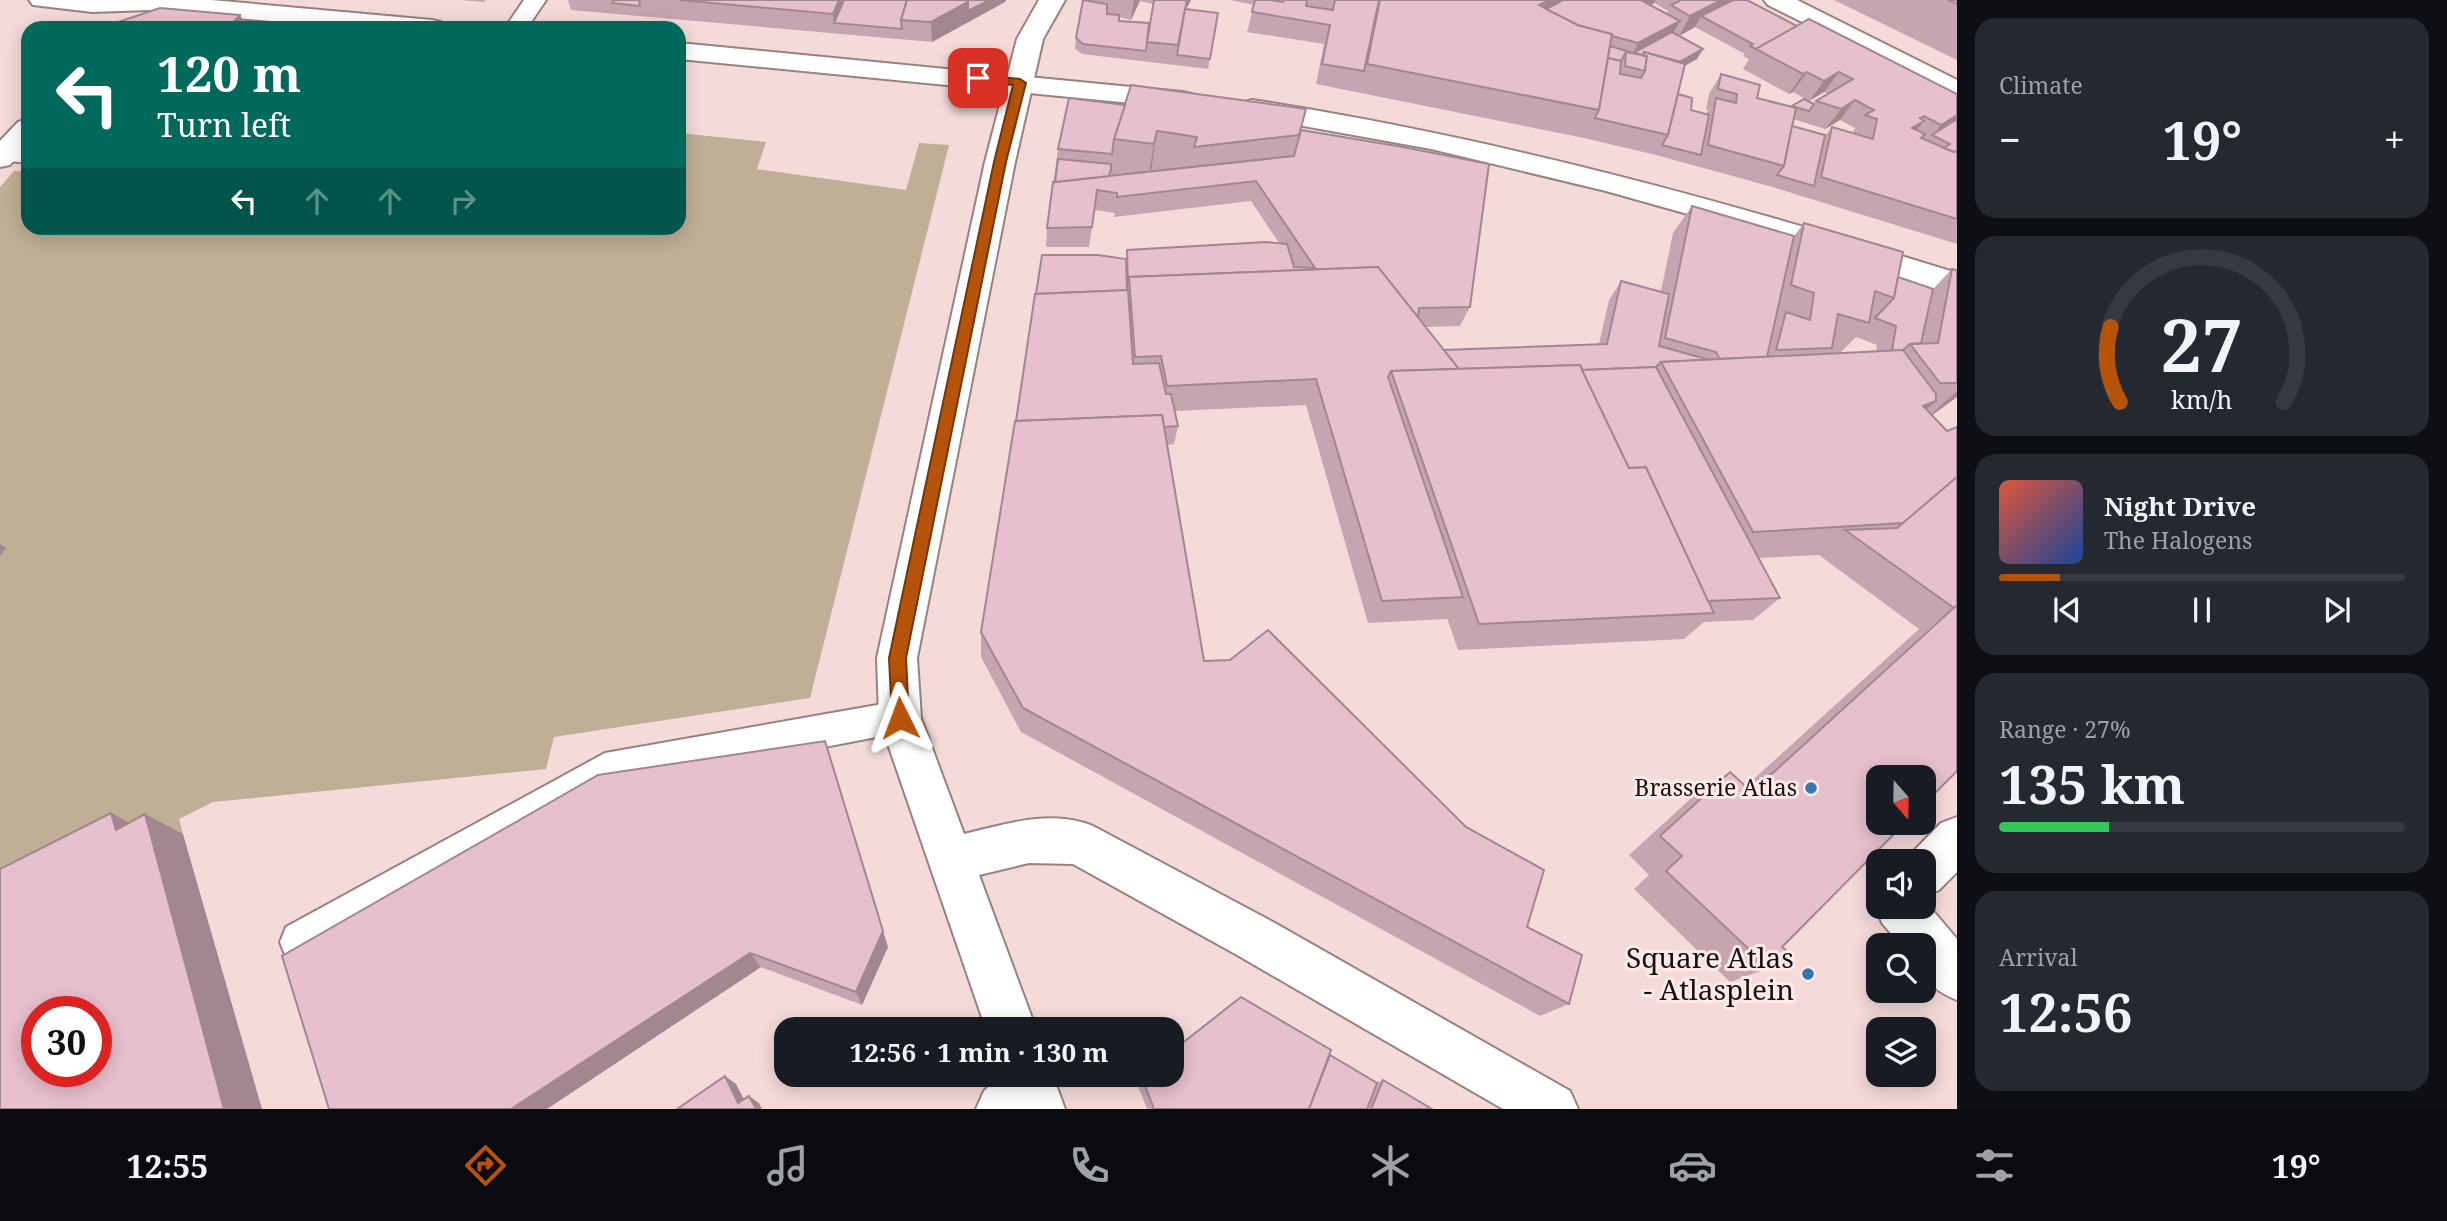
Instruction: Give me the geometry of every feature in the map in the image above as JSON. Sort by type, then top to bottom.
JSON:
[{"type":"street","points":[[42,0],[92,5],[145,1],[358,21]]},
{"type":"street","points":[[1007,1017],[900,718],[897,658],[1000,162],[1030,39],[1052,0]]},
{"type":"street","points":[[1777,0],[1957,91]]},
{"type":"street","points":[[128,21],[145,1]]},
{"type":"street","points":[[686,52],[1020,83],[1295,115],[1440,143],[1627,186],[1808,237],[1957,285]]},
{"type":"street","points":[[11,155],[21,139]]},
{"type":"street","points":[[1936,861],[1957,839]]},
{"type":"street","points":[[951,859],[1029,841],[1077,842],[1256,939],[1552,1109]]},
{"type":"street","points":[[1910,919],[1957,976]]},
{"type":"lane","points":[[520,21],[534,0]]},
{"type":"lane","points":[[301,942],[605,771],[900,718]]},
{"type":"shaded area","points":[[686,134],[766,142],[757,169],[906,190],[919,143],[949,145],[810,698],[554,737],[546,769],[213,802],[179,819],[183,834],[156,850],[0,913],[0,187],[14,171],[21,172],[21,235],[686,235]]},
{"type":"building","points":[[614,0],[639,0],[640,6],[612,3]]},
{"type":"building","points":[[679,0],[839,0],[833,14]]},
{"type":"building","points":[[844,0],[907,0],[901,20],[902,29],[834,23]]},
{"type":"building","points":[[907,0],[968,2],[931,22],[901,20]]},
{"type":"building","points":[[966,0],[989,0],[968,11]]},
{"type":"building","points":[[1083,0],[1107,4],[1107,14],[1119,15],[1119,21],[1149,23],[1146,51],[1083,44],[1076,38]]},
{"type":"building","points":[[1154,0],[1187,0],[1178,45],[1147,42]]},
{"type":"building","points":[[1255,0],[1307,0],[1306,6],[1333,10],[1335,0],[1379,0],[1364,71],[1322,64],[1330,25],[1252,12]]},
{"type":"building","points":[[1380,0],[1549,0],[1539,5],[1578,25],[1612,34],[1599,110],[1367,64]]},
{"type":"building","points":[[1563,0],[1641,0],[1680,21],[1638,43],[1578,25],[1546,9]]},
{"type":"building","points":[[1681,0],[1721,0],[1690,16],[1671,5]]},
{"type":"building","points":[[1733,0],[1747,0],[1797,26],[1756,49],[1750,46],[1753,44],[1701,16]]},
{"type":"building","points":[[160,8],[240,15],[234,21],[121,21]]},
{"type":"building","points":[[1185,9],[1218,13],[1210,59],[1177,55]]},
{"type":"building","points":[[1809,19],[1957,94],[1957,115],[1941,125],[1924,116],[1920,118],[1924,121],[1912,128],[1925,134],[1921,138],[1954,152],[1957,150],[1957,219],[1821,177],[1832,127],[1873,139],[1877,119],[1865,115],[1874,110],[1855,100],[1841,109],[1816,101],[1853,79],[1839,72],[1824,81],[1807,72],[1803,74],[1756,49]]},
{"type":"building","points":[[1672,32],[1703,49],[1681,62],[1644,52],[1643,55],[1633,53]]},
{"type":"building","points":[[1610,46],[1630,52],[1626,52],[1621,61],[1608,58]]},
{"type":"building","points":[[1626,52],[1647,56],[1645,71],[1625,66]]},
{"type":"building","points":[[1644,52],[1685,64],[1668,135],[1595,118],[1599,110],[1608,58],[1621,61],[1620,74],[1641,78],[1647,56],[1644,56]]},
{"type":"building","points":[[1721,74],[1760,85],[1757,98],[1796,108],[1784,166],[1708,145],[1716,98],[1736,103],[1737,94],[1718,89]]},
{"type":"building","points":[[1131,85],[1306,109],[1299,135],[1194,147],[1197,137],[1157,131],[1154,144],[1114,139]]},
{"type":"building","points":[[1678,94],[1692,98],[1691,110],[1709,115],[1701,155],[1662,145],[1668,135]]},
{"type":"building","points":[[1069,98],[1125,105],[1112,154],[1058,149]]},
{"type":"building","points":[[1804,99],[1814,104],[1809,111],[1792,106]]},
{"type":"building","points":[[1957,119],[1957,150],[1954,152],[1944,148],[1950,144],[1932,135]]},
{"type":"building","points":[[1792,126],[1825,135],[1814,186],[1777,175],[1784,166]]},
{"type":"building","points":[[1301,130],[1489,164],[1470,307],[1419,308],[1418,317],[1378,267],[1129,277],[1128,285],[1127,250],[1266,242],[1287,244],[1294,267],[1315,268],[1256,181],[1117,197],[1117,193],[1097,190],[1092,227],[1047,228],[1053,182],[1294,156]]},
{"type":"building","points":[[1058,159],[1111,164],[1111,169],[1109,176],[1055,182]]},
{"type":"building","points":[[1692,206],[1794,236],[1767,357],[1720,359],[1716,352],[1665,338]]},
{"type":"building","points":[[1804,223],[1903,252],[1894,298],[1875,291],[1869,323],[1838,314],[1832,348],[1776,350],[1786,312],[1810,320],[1814,293],[1791,285]]},
{"type":"building","points":[[1042,255],[1098,255],[1126,259],[1127,290],[1036,294]]},
{"type":"building","points":[[1378,267],[1459,369],[1391,371],[1388,377],[1463,597],[1382,601],[1316,379],[1167,386],[1161,356],[1135,357],[1129,277]]},
{"type":"building","points":[[1952,269],[1957,270],[1957,383],[1940,383],[1910,344],[1938,343]]},
{"type":"building","points":[[1898,277],[1933,289],[1921,343],[1892,351],[1896,326],[1875,318],[1894,298]]},
{"type":"building","points":[[1621,281],[1669,294],[1659,346],[1710,360],[1661,362],[1656,367],[1582,370],[1580,365],[1459,369],[1444,350],[1607,344]]},
{"type":"building","points":[[1128,290],[1133,364],[1159,363],[1166,394],[1171,394],[1178,426],[1164,427],[1162,415],[1016,421],[1035,294]]},
{"type":"building","points":[[1903,350],[1936,394],[1936,401],[1923,406],[1947,431],[1957,427],[1957,477],[1904,523],[1753,532],[1661,362]]},
{"type":"building","points":[[1580,365],[1629,468],[1646,467],[1714,613],[1479,624],[1391,371]]},
{"type":"building","points":[[1656,367],[1780,598],[1708,601],[1646,467],[1629,468],[1582,370]]},
{"type":"building","points":[[1162,415],[1204,661],[1230,660],[1268,630],[1466,827],[1544,870],[1527,927],[1582,955],[1569,1004],[1023,708],[981,632],[1015,421]]},
{"type":"building","points":[[1957,477],[1957,605],[1954,608],[1845,530],[1897,528]]},
{"type":"building","name":"Brasserie Atlas","points":[[1957,605],[1957,771],[1936,792],[1936,765],[1866,765],[1866,835],[1893,835],[1879,849],[1866,849],[1866,862],[1782,947],[1787,951],[1769,968],[1666,871],[1682,856],[1660,836],[1730,772],[1752,792]]},
{"type":"building","points":[[825,741],[883,931],[856,992],[750,953],[511,1109],[329,1109],[282,956],[598,775]]},
{"type":"building","points":[[111,813],[116,830],[145,814],[224,1109],[0,1109],[0,869]]},
{"type":"building","points":[[1241,997],[1331,1050],[1309,1109],[1154,1109],[1146,1087],[1184,1087],[1184,1042]]},
{"type":"building","points":[[1330,1055],[1377,1083],[1367,1109],[1309,1109]]},
{"type":"building","points":[[725,1076],[738,1103],[749,1096],[756,1109],[677,1109]]},
{"type":"building","points":[[1383,1080],[1432,1109],[1371,1109]]},
{"type":"place","name":"Brasserie Atlas","points":[[1811,788]]},
{"type":"place","name":"Square Atlas - Atlasplein","points":[[1808,974]]},
{"type":"route","points":[[900,718],[897,658],[1000,162],[1020,83],[978,78]]}]
